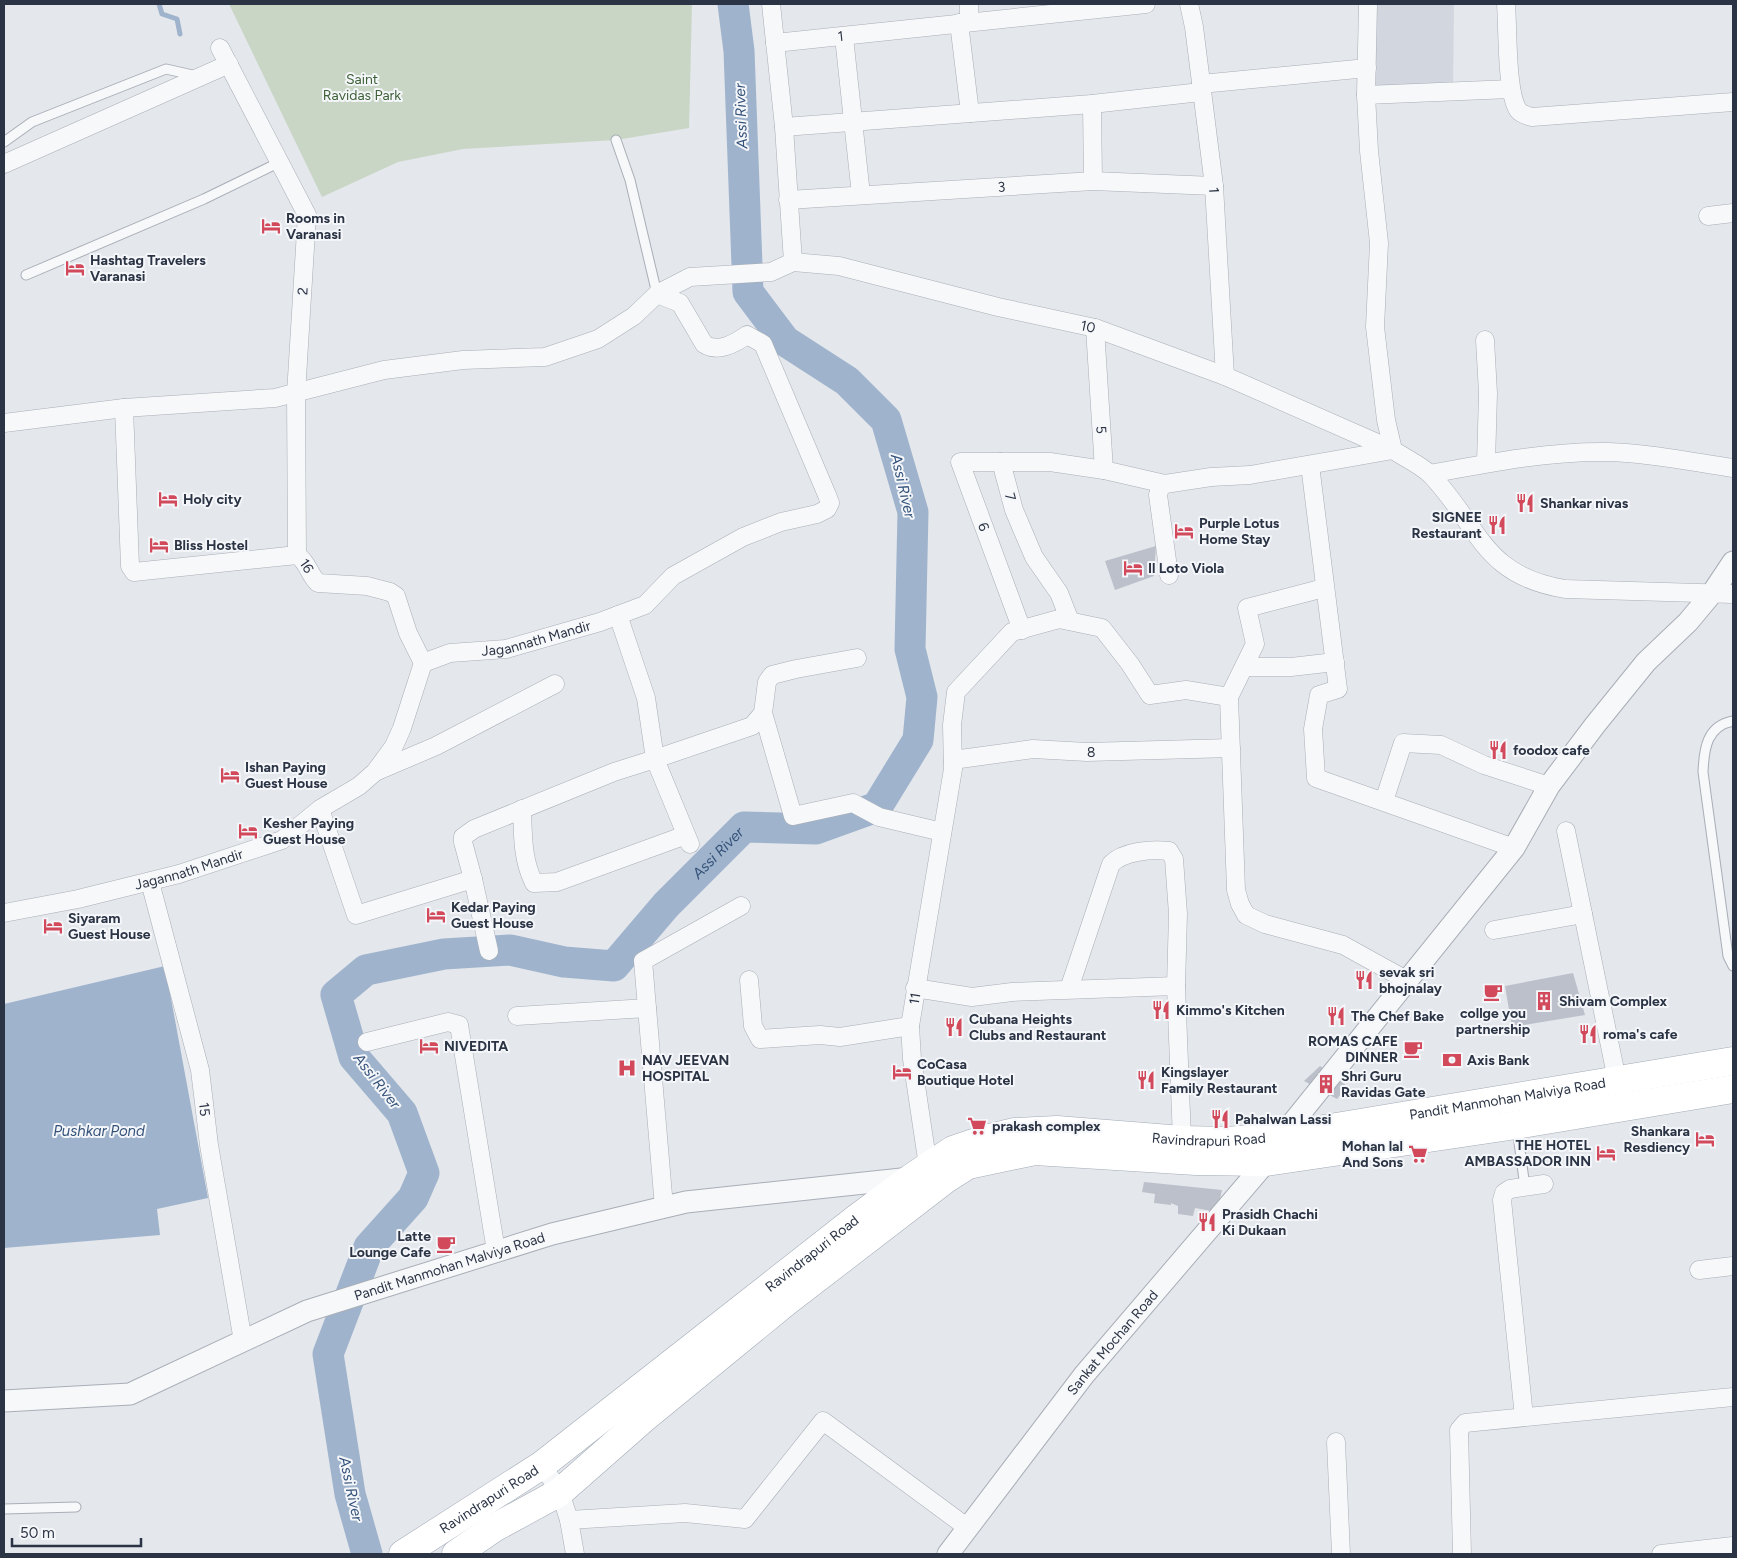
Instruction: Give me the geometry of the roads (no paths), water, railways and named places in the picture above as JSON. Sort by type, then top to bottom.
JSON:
[{"type":"main road","name":"Pandit Manmohan Malviya Road","points":[[1282,1136],[1733,1061]]},
{"type":"main road","name":"Ravindrapuri Road","points":[[456,1554],[494,1528],[560,1492],[642,1419],[786,1302],[946,1179],[968,1165],[1036,1150],[1196,1161],[1266,1162],[1733,1089]]},
{"type":"main road","name":"Ravindrapuri Road","points":[[404,1554],[542,1465],[920,1172],[953,1150],[1014,1132],[1057,1130],[1182,1140],[1228,1141],[1282,1136]]},
{"type":"street","points":[[771,4],[784,127],[792,262]]},
{"type":"street","points":[[969,4],[964,23],[970,113]]},
{"type":"street","name":"1","points":[[775,43],[1146,4]]},
{"type":"street","name":"1","points":[[1189,4],[1214,186],[1225,376]]},
{"type":"street","points":[[1001,462],[1050,462],[1104,470],[1165,484],[1310,465],[1393,450],[1386,420],[1375,327],[1379,243],[1369,151],[1366,94],[1368,4]]},
{"type":"street","points":[[1506,4],[1511,89],[1519,111],[1532,118],[1733,102]]},
{"type":"street","points":[[844,36],[855,121],[861,195]]},
{"type":"street","name":"2","points":[[220,48],[307,215],[296,394],[297,555]]},
{"type":"street","points":[[4,164],[229,64]]},
{"type":"street","points":[[784,127],[1092,104],[1201,88],[1367,68]]},
{"type":"street","points":[[1366,94],[1511,89]]},
{"type":"street","points":[[1092,104],[1093,181]]},
{"type":"street","name":"3","points":[[788,200],[1093,181],[1214,186]]},
{"type":"street","points":[[1708,216],[1733,213]]},
{"type":"street","name":"10","points":[[4,423],[124,408],[275,398],[384,370],[463,360],[545,357],[598,339],[634,316],[657,294],[690,276],[698,278],[770,272],[792,262],[839,266],[998,307],[1095,328],[1225,376],[1393,450],[1430,474],[1492,556],[1518,576],[1541,585],[1565,589],[1723,593]]},
{"type":"street","name":"Jagannath Mandir","points":[[4,913],[150,882],[282,840],[320,809],[359,786],[375,772],[394,746],[402,728],[423,663],[450,653],[506,649],[645,605],[674,576],[743,537],[781,522],[817,514],[827,509],[830,503],[763,344],[747,335],[719,349],[710,347],[704,344],[680,304],[657,294]]},
{"type":"street","name":"5","points":[[1095,328],[1104,470]]},
{"type":"street","points":[[1485,340],[1488,393],[1486,463]]},
{"type":"street","name":"16","points":[[124,408],[130,566],[134,572],[282,555],[297,555],[305,562],[312,577],[318,583],[335,586],[367,586],[390,592],[396,596],[408,633],[423,663]]},
{"type":"street","points":[[1430,474],[1486,463],[1552,455],[1608,452],[1733,468]]},
{"type":"street","name":"6","points":[[1001,462],[960,462],[1022,630]]},
{"type":"street","name":"7","points":[[1001,462],[1014,510],[1034,557],[1059,593],[1070,621]]},
{"type":"street","points":[[1310,465],[1338,689],[1318,695],[1313,729],[1316,778],[1514,848]]},
{"type":"street","points":[[1165,484],[1160,488],[1158,495],[1169,575]]},
{"type":"street","name":"Sankat Mochan Road","points":[[948,1554],[1084,1375],[1266,1162],[1282,1136],[1514,848],[1549,786],[1646,662],[1688,622],[1723,593],[1733,562]]},
{"type":"street","points":[[1324,588],[1247,608],[1255,644],[1229,697],[1236,890],[1246,915],[1265,924],[1342,945],[1408,981]]},
{"type":"street","points":[[522,810],[524,852],[527,869],[534,883],[556,882],[688,840],[656,759],[646,698],[618,615]]},
{"type":"street","name":"11","points":[[920,1172],[910,1026],[953,760],[952,726],[956,692],[1012,632],[1059,619],[1102,628],[1150,694],[1186,690],[1229,697]]},
{"type":"street","points":[[857,658],[796,668],[772,675],[767,682],[763,713],[793,816],[853,803],[879,817],[942,832]]},
{"type":"street","points":[[1245,667],[1291,667],[1335,662]]},
{"type":"street","points":[[375,772],[436,746],[555,684]]},
{"type":"street","points":[[489,951],[463,837],[474,829],[614,772],[752,726],[763,713]]},
{"type":"street","points":[[1384,801],[1403,743],[1442,745],[1484,765],[1549,786]]},
{"type":"street","name":"8","points":[[953,760],[1033,749],[1087,752],[1231,748]]},
{"type":"street","points":[[320,809],[356,914],[473,879]]},
{"type":"street","points":[[1566,832],[1617,1080]]},
{"type":"street","points":[[1069,990],[1111,864],[1125,855],[1160,850],[1169,851],[1174,859],[1178,914],[1176,986],[1182,1140]]},
{"type":"street","name":"15","points":[[150,882],[200,1070],[209,1145],[243,1341]]},
{"type":"street","points":[[664,1207],[643,961],[741,906]]},
{"type":"street","points":[[1494,930],[1583,914]]},
{"type":"street","points":[[749,980],[753,1026],[760,1039],[820,1035],[840,1037],[910,1026]]},
{"type":"street","points":[[915,988],[972,997],[1012,992],[1176,986]]},
{"type":"street","points":[[517,1016],[647,1008]]},
{"type":"street","points":[[367,1042],[448,1022],[458,1025],[496,1251]]},
{"type":"street","name":"Pandit Manmohan Malviya Road","points":[[4,1401],[130,1394],[307,1311],[552,1234],[686,1202],[920,1172]]},
{"type":"street","points":[[1524,1417],[1502,1200],[1504,1193],[1510,1189],[1544,1184]]},
{"type":"street","points":[[1699,1270],[1733,1266]]},
{"type":"street","points":[[1462,1554],[1459,1430],[1466,1423],[1733,1397]]},
{"type":"street","points":[[569,1520],[685,1513],[745,1519],[822,1421],[968,1528]]},
{"type":"street","points":[[1336,1442],[1341,1554]]},
{"type":"street","points":[[542,1465],[560,1492],[569,1520],[575,1554]]},
{"type":"street","points":[[1661,1554],[1733,1546]]},
{"type":"lane","points":[[4,142],[32,122],[166,69],[200,77]]},
{"type":"lane","points":[[616,140],[630,180],[657,294]]},
{"type":"lane","points":[[26,275],[204,198],[280,162]]},
{"type":"lane","points":[[1733,721],[1719,726],[1709,735],[1704,751],[1703,772],[1728,956],[1733,966]]},
{"type":"lane","points":[[1516,1124],[1525,1187]]},
{"type":"lane","points":[[4,1509],[76,1507]]},
{"type":"water","name":"Pushkar Pond","points":[[165,966],[208,1198],[157,1209],[160,1235],[4,1248],[4,1004]]},
{"type":"waterway","points":[[159,4],[162,14],[177,19],[180,34]]},
{"type":"waterway","name":"Assi River","points":[[367,1554],[350,1494],[328,1354],[369,1247],[413,1198],[424,1173],[402,1113],[354,1057],[336,995],[366,970],[444,954],[510,950],[564,962],[614,966],[666,905],[744,827],[816,829],[877,807],[918,740],[922,697],[910,649],[913,512],[886,420],[847,381],[785,341],[748,292],[739,51],[733,4]]},
{"type":"place","name":"Rooms in Varanasi","points":[[271,226]]},
{"type":"place","name":"Hashtag Travelers Varanasi","points":[[75,268]]},
{"type":"place","name":"Holy city","points":[[168,499]]},
{"type":"place","name":"Shankar nivas","points":[[1525,503]]},
{"type":"place","name":"SIGNEE Restaurant","points":[[1497,525]]},
{"type":"place","name":"Purple Lotus Home Stay","points":[[1184,531]]},
{"type":"place","name":"Bliss Hostel","points":[[159,545]]},
{"type":"place","name":"Il Loto Viola","points":[[1133,568]]},
{"type":"place","name":"foodox cafe","points":[[1498,750]]},
{"type":"place","name":"Ishan Paying Guest House","points":[[230,775]]},
{"type":"place","name":"Kesher Paying Guest House","points":[[248,831]]},
{"type":"place","name":"Kedar Paying Guest House","points":[[436,915]]},
{"type":"place","name":"Siyaram Guest House","points":[[53,926]]},
{"type":"place","name":"sevak sri bhojnalay","points":[[1364,980]]},
{"type":"place","name":"collge you partnership","points":[[1493,992]]},
{"type":"place","name":"Shivam Complex","points":[[1544,1001]]},
{"type":"place","name":"Kimmo's Kitchen","points":[[1161,1010]]},
{"type":"place","name":"The Chef Bake","points":[[1336,1016]]},
{"type":"place","name":"Cubana Heights Clubs and Restaurant","points":[[954,1027]]},
{"type":"place","name":"roma's cafe","points":[[1588,1034]]},
{"type":"place","name":"NIVEDITA","points":[[429,1046]]},
{"type":"place","name":"ROMAS CAFE DINNER","points":[[1413,1049]]},
{"type":"place","name":"Axis Bank","points":[[1452,1060]]},
{"type":"place","name":"NAV JEEVAN HOSPITAL","points":[[627,1068]]},
{"type":"place","name":"CoCasa Boutique Hotel","points":[[902,1072]]},
{"type":"place","name":"Kingslayer Family Restaurant","points":[[1146,1080]]},
{"type":"place","name":"Shri Guru Ravidas Gate","points":[[1326,1084]]},
{"type":"place","name":"Pahalwan Lassi","points":[[1220,1119]]},
{"type":"place","name":"prakash complex","points":[[977,1126]]},
{"type":"place","name":"Shankara Resdiency","points":[[1705,1139]]},
{"type":"place","name":"THE HOTEL AMBASSADOR INN","points":[[1606,1153]]},
{"type":"place","name":"Mohan lal And Sons","points":[[1418,1154]]},
{"type":"place","name":"Prasidh Chachi Ki Dukaan","points":[[1207,1222]]},
{"type":"place","name":"Latte Lounge Cafe","points":[[446,1244]]},
{"type":"park label","name":"Saint Ravidas Park","points":[[362,88]]}]
